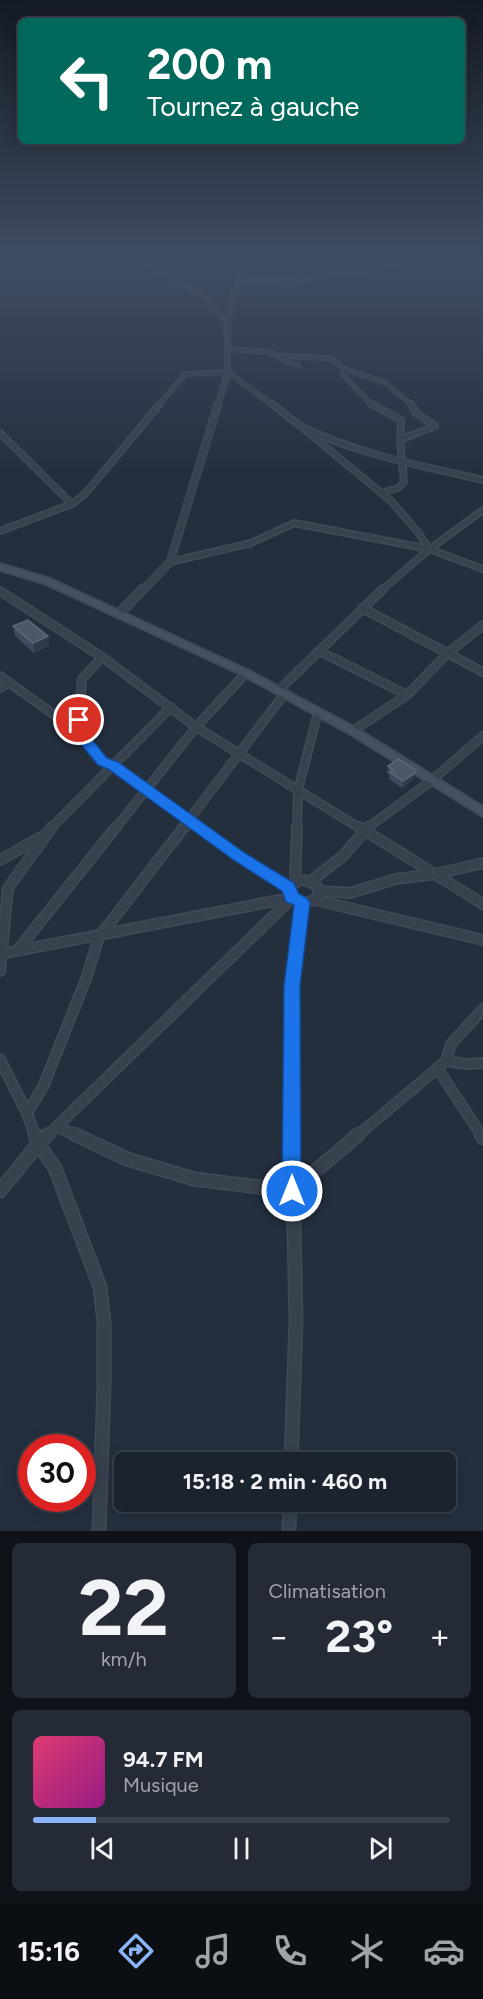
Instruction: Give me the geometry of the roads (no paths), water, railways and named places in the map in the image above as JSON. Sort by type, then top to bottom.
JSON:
[{"type":"main road","points":[[0,567],[48,581],[246,673],[352,731],[482,811]]},
{"type":"street","points":[[120,614],[170,562],[228,372],[227,333]]},
{"type":"street","points":[[227,350],[254,350],[279,356],[327,357],[342,368],[386,383],[413,406],[416,413],[435,426],[400,440]]},
{"type":"street","points":[[279,356],[298,366]]},
{"type":"street","points":[[0,531],[72,504],[95,484],[170,389],[185,374],[228,372],[304,428],[369,454],[483,480]]},
{"type":"street","points":[[343,375],[373,406],[401,420],[400,460],[404,482],[398,488],[384,492]]},
{"type":"street","points":[[304,428],[311,437],[384,492],[417,528],[429,549]]},
{"type":"street","points":[[0,433],[72,504]]},
{"type":"street","points":[[27,1113],[43,1087],[86,979],[99,937],[241,753],[282,692],[318,651],[362,608],[429,549],[483,510]]},
{"type":"street","points":[[170,562],[251,543],[294,523],[429,549],[483,569]]},
{"type":"street","points":[[0,591],[102,657],[196,727],[483,904]]},
{"type":"street","points":[[362,608],[483,672]]},
{"type":"street","points":[[352,731],[407,695],[448,653],[483,625]]},
{"type":"street","points":[[318,651],[407,695]]},
{"type":"street","points":[[78,732],[82,679],[102,657]]},
{"type":"street","points":[[17,951],[196,727],[246,673]]},
{"type":"street","points":[[0,676],[78,732],[103,762],[113,765],[240,857],[292,884],[311,881],[343,856],[365,830],[431,781],[482,739]]},
{"type":"street","points":[[0,688],[9,682]]},
{"type":"street","points":[[0,971],[8,888],[44,835],[171,707]]},
{"type":"street","points":[[291,1452],[296,1321],[292,1191],[292,986],[297,900],[292,884],[298,790],[318,712]]},
{"type":"street","points":[[0,860],[44,835]]},
{"type":"street","points":[[311,881],[320,891],[350,893],[396,879],[483,864]]},
{"type":"street","points":[[315,900],[320,891]]},
{"type":"street","points":[[0,954],[297,900],[315,900],[483,940]]},
{"type":"street","points":[[0,1191],[38,1144],[297,900]]},
{"type":"street","points":[[58,1127],[127,1159],[194,1179],[292,1191],[441,1064],[451,1044],[483,1009]]},
{"type":"street","points":[[0,1059],[27,1113],[38,1144],[56,1168],[100,1287],[104,1323],[104,1385],[99,1531]]},
{"type":"street","points":[[441,1064],[483,1063]]},
{"type":"street","points":[[441,1064],[483,1138]]},
{"type":"street","points":[[289,1531],[290,1512]]}]
